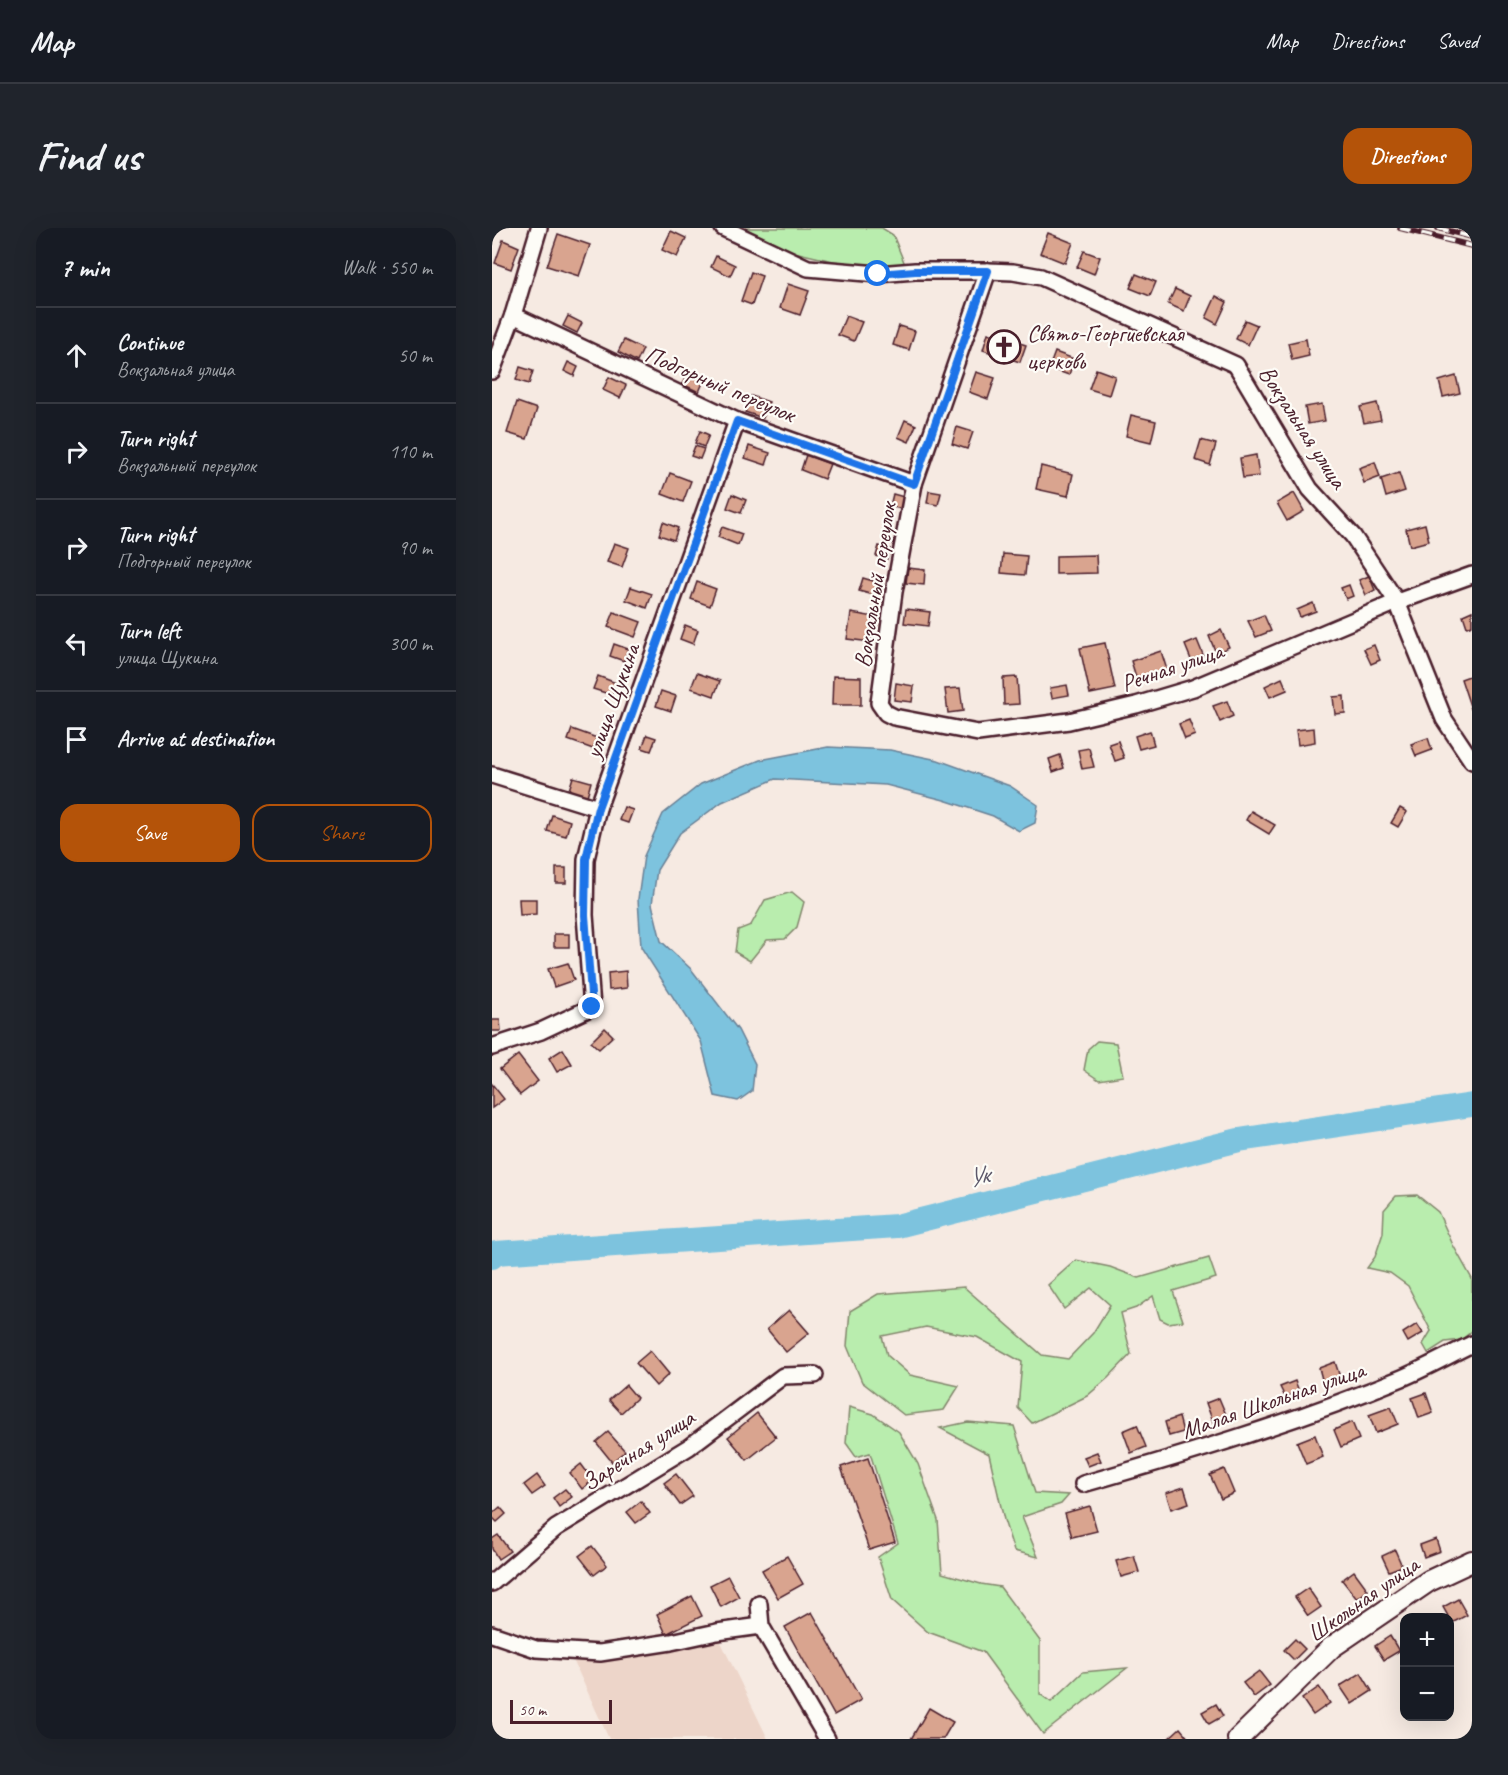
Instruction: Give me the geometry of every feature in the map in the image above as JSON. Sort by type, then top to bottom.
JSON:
[{"type":"street","points":[[492,371],[513,315],[539,228]]},
{"type":"street","name":"Вокзальная улица","points":[[723,228],[808,268],[878,274],[915,271],[988,271],[1013,272],[1041,277],[1236,364],[1310,489],[1353,536],[1397,602],[1444,719],[1472,761]]},
{"type":"street","name":"Вокзальный переулок","points":[[879,703],[894,592],[914,484],[988,271]]},
{"type":"street","name":"Подгорный переулок","points":[[513,315],[737,421],[914,484]]},
{"type":"street","name":"улица Щукина","points":[[492,1047],[541,1031],[592,1007],[585,915],[586,859],[598,808],[737,421]]},
{"type":"street","name":"Речная улица","points":[[879,703],[886,714],[894,717],[978,733],[1069,721],[1136,705],[1192,688],[1397,602],[1472,575]]},
{"type":"street","points":[[492,775],[598,808]]},
{"type":"street","name":"Малая Школьная улица","points":[[1083,1484],[1193,1452],[1290,1419],[1403,1378],[1472,1344]]},
{"type":"street","name":"Заречная улица","points":[[492,1583],[556,1528],[689,1447],[783,1376],[815,1375]]},
{"type":"street","name":"Школьная улица","points":[[1238,1739],[1332,1647],[1429,1581],[1472,1562]]},
{"type":"street","points":[[759,1604],[760,1626],[827,1739]]},
{"type":"street","points":[[492,1634],[536,1648],[600,1653],[760,1626]]},
{"type":"shaded area","points":[[718,1636],[768,1739],[609,1739],[574,1662]]},
{"type":"green space","points":[[744,228],[882,228],[893,235],[906,267],[850,265],[794,252]]},
{"type":"green space","points":[[792,892],[804,902],[797,927],[785,939],[767,940],[750,961],[735,952],[738,930],[751,925],[765,900]]},
{"type":"green space","points":[[1097,1041],[1116,1043],[1123,1076],[1099,1080],[1084,1070],[1088,1049]]},
{"type":"green space","points":[[1417,1195],[1438,1212],[1472,1279],[1472,1331],[1461,1340],[1445,1342],[1428,1353],[1423,1344],[1431,1331],[1408,1286],[1390,1273],[1367,1268],[1375,1257],[1383,1233],[1384,1210],[1396,1196]]},
{"type":"green space","points":[[1209,1258],[1216,1278],[1173,1291],[1183,1321],[1168,1323],[1160,1319],[1153,1296],[1136,1308],[1121,1313],[1131,1354],[1087,1396],[1032,1423],[1018,1408],[1022,1362],[977,1337],[926,1327],[882,1336],[887,1355],[910,1375],[959,1386],[944,1410],[904,1415],[862,1382],[847,1346],[850,1311],[878,1294],[964,1287],[1042,1355],[1068,1359],[1093,1333],[1110,1305],[1091,1288],[1064,1309],[1048,1285],[1076,1260],[1110,1267],[1139,1278]]},
{"type":"green space","points":[[849,1407],[873,1414],[899,1432],[918,1464],[938,1520],[942,1573],[1000,1587],[1040,1641],[1040,1694],[1051,1702],[1083,1672],[1127,1668],[1043,1734],[983,1652],[928,1632],[892,1600],[878,1557],[898,1543],[870,1453],[856,1457],[846,1443]]},
{"type":"green space","points":[[968,1422],[1014,1426],[1035,1493],[1069,1495],[1061,1504],[1022,1517],[1038,1557],[1014,1551],[1004,1520],[989,1454],[940,1428]]},
{"type":"water","points":[[828,747],[890,750],[938,760],[1010,786],[1038,805],[1035,823],[1019,831],[993,816],[886,785],[775,779],[722,802],[680,833],[657,870],[652,904],[661,941],[691,969],[738,1030],[755,1064],[752,1091],[738,1101],[715,1096],[701,1041],[641,947],[638,899],[644,856],[663,814],[701,784],[760,760]]},
{"type":"building","points":[[671,231],[686,238],[677,257],[662,250]]},
{"type":"building","points":[[1048,233],[1073,243],[1065,263],[1040,253]]},
{"type":"building","points":[[558,234],[590,245],[579,276],[547,266]]},
{"type":"building","points":[[503,240],[519,247],[511,269],[495,263]]},
{"type":"building","points":[[1084,251],[1100,257],[1094,274],[1077,267]]},
{"type":"building","points":[[716,256],[735,265],[730,276],[711,267]]},
{"type":"building","points":[[751,272],[762,276],[752,305],[741,301]]},
{"type":"building","points":[[1136,274],[1156,282],[1150,296],[1130,288]]},
{"type":"building","points":[[788,284],[809,291],[800,315],[780,308]]},
{"type":"building","points":[[1175,289],[1190,296],[1184,311],[1168,304]]},
{"type":"building","points":[[1216,296],[1227,302],[1217,324],[1206,318]]},
{"type":"building","points":[[568,316],[582,323],[577,333],[563,326]]},
{"type":"building","points":[[846,316],[862,322],[854,341],[838,335]]},
{"type":"building","points":[[1245,320],[1257,325],[1248,345],[1236,339]]},
{"type":"building","points":[[899,326],[915,331],[909,350],[893,345]]},
{"type":"building","name":"Свято-Георгиевская церковь","points":[[988,333],[1026,345],[1020,362],[983,350]]},
{"type":"building","points":[[1306,339],[1309,356],[1292,360],[1288,343]]},
{"type":"building","points":[[624,340],[643,349],[637,362],[618,352]]},
{"type":"building","points":[[1055,352],[1074,359],[1069,375],[1049,368]]},
{"type":"building","points":[[568,362],[578,367],[574,376],[564,371]]},
{"type":"building","points":[[520,367],[533,371],[529,384],[516,380]]},
{"type":"building","points":[[1096,369],[1115,376],[1109,395],[1089,389]]},
{"type":"building","points":[[689,371],[705,378],[699,392],[682,384]]},
{"type":"building","points":[[976,372],[995,378],[988,399],[969,392]]},
{"type":"building","points":[[1456,376],[1460,393],[1443,397],[1439,381]]},
{"type":"building","points":[[609,377],[626,385],[620,398],[603,390]]},
{"type":"building","points":[[751,396],[769,402],[763,418],[745,412]]},
{"type":"building","points":[[517,402],[537,409],[527,439],[507,433]]},
{"type":"building","points":[[1377,403],[1381,420],[1364,423],[1360,407]]},
{"type":"building","points":[[1322,404],[1325,421],[1308,424],[1305,407]]},
{"type":"building","points":[[1131,415],[1156,421],[1151,442],[1126,436]]},
{"type":"building","points":[[905,420],[916,425],[909,442],[898,437]]},
{"type":"building","points":[[957,427],[973,432],[967,449],[952,444]]},
{"type":"building","points":[[700,431],[709,435],[704,447],[695,443]]},
{"type":"building","points":[[1201,440],[1216,444],[1210,465],[1195,460]]},
{"type":"building","points":[[695,446],[704,449],[700,459],[691,456]]},
{"type":"building","points":[[749,446],[770,453],[766,465],[745,458]]},
{"type":"building","points":[[806,455],[830,464],[824,479],[801,470]]},
{"type":"building","points":[[1256,455],[1259,476],[1243,478],[1240,458]]},
{"type":"building","points":[[1375,462],[1380,477],[1364,483],[1359,468]]},
{"type":"building","points":[[1041,466],[1073,474],[1068,496],[1036,489]]},
{"type":"building","points":[[670,473],[691,481],[683,502],[662,494]]},
{"type":"building","points":[[1399,473],[1405,491],[1386,497],[1381,479]]},
{"type":"building","points":[[929,491],[941,493],[938,505],[927,503]]},
{"type":"building","points":[[1294,493],[1304,511],[1287,521],[1277,503]]},
{"type":"building","points":[[732,494],[746,500],[741,513],[727,508]]},
{"type":"building","points":[[893,494],[904,497],[901,509],[890,506]]},
{"type":"building","points":[[663,522],[678,528],[674,540],[659,535]]},
{"type":"building","points":[[1425,524],[1429,541],[1410,546],[1406,529]]},
{"type":"building","points":[[722,527],[742,534],[738,545],[718,537]]},
{"type":"building","points":[[614,543],[629,548],[622,567],[607,562]]},
{"type":"building","points":[[879,546],[890,549],[887,559],[876,556]]},
{"type":"building","points":[[1003,554],[1027,556],[1025,575],[1001,573]]},
{"type":"building","points":[[1096,555],[1097,573],[1056,574],[1056,556]]},
{"type":"building","points":[[908,568],[925,570],[924,585],[906,583]]},
{"type":"building","points":[[1369,576],[1375,590],[1366,595],[1359,580]]},
{"type":"building","points":[[863,578],[880,583],[877,596],[859,591]]},
{"type":"building","points":[[697,582],[716,589],[710,606],[691,599]]},
{"type":"building","points":[[1349,585],[1353,596],[1346,599],[1341,588]]},
{"type":"building","points":[[631,587],[652,594],[647,608],[626,600]]},
{"type":"building","points":[[1313,603],[1316,611],[1300,617],[1297,610]]},
{"type":"building","points":[[906,609],[930,612],[928,626],[904,623]]},
{"type":"building","points":[[1472,611],[1472,625],[1467,627],[1463,615]]},
{"type":"building","points":[[614,612],[641,622],[635,637],[608,627]]},
{"type":"building","points":[[851,613],[875,617],[871,642],[847,639]]},
{"type":"building","points":[[1264,615],[1271,631],[1256,637],[1248,621]]},
{"type":"building","points":[[685,625],[698,630],[693,644],[680,639]]},
{"type":"building","points":[[1221,630],[1229,647],[1216,653],[1209,636]]},
{"type":"building","points":[[1197,640],[1204,657],[1192,662],[1185,645]]},
{"type":"building","points":[[1105,643],[1115,689],[1090,694],[1080,648]]},
{"type":"building","points":[[614,644],[628,649],[624,661],[610,656]]},
{"type":"building","points":[[1374,645],[1380,660],[1371,664],[1364,649]]},
{"type":"building","points":[[1161,651],[1167,670],[1137,680],[1131,661]]},
{"type":"building","points":[[697,673],[720,681],[714,696],[691,688]]},
{"type":"building","points":[[1472,675],[1472,709],[1471,709],[1461,679]]},
{"type":"building","points":[[598,676],[616,683],[612,695],[593,689]]},
{"type":"building","points":[[833,676],[861,677],[861,705],[832,705]]},
{"type":"building","points":[[1017,677],[1019,704],[1004,705],[1003,678]]},
{"type":"building","points":[[1282,678],[1287,690],[1270,697],[1265,686]]},
{"type":"building","points":[[896,683],[914,686],[912,702],[894,700]]},
{"type":"building","points":[[1067,685],[1069,695],[1052,698],[1050,688]]},
{"type":"building","points":[[960,688],[963,711],[948,713],[945,689]]},
{"type":"building","points":[[661,691],[676,696],[671,711],[656,706]]},
{"type":"building","points":[[1344,696],[1345,713],[1335,714],[1333,697]]},
{"type":"building","points":[[1227,701],[1233,716],[1220,722],[1213,706]]},
{"type":"building","points":[[1189,720],[1195,735],[1185,739],[1179,724]]},
{"type":"building","points":[[1314,728],[1315,742],[1298,745],[1296,730]]},
{"type":"building","points":[[572,729],[597,738],[593,749],[568,740]]},
{"type":"building","points":[[1150,731],[1154,745],[1139,749],[1135,736]]},
{"type":"building","points":[[647,735],[656,738],[651,751],[642,748]]},
{"type":"building","points":[[1428,738],[1432,750],[1416,756],[1411,744]]},
{"type":"building","points":[[1118,741],[1124,758],[1115,761],[1109,744]]},
{"type":"building","points":[[1089,748],[1094,767],[1082,769],[1078,750]]},
{"type":"building","points":[[1060,755],[1064,768],[1053,772],[1049,759]]},
{"type":"building","points":[[573,777],[591,782],[587,796],[569,790]]},
{"type":"building","points":[[624,807],[633,810],[628,823],[619,820]]},
{"type":"building","points":[[1400,808],[1407,812],[1398,827],[1391,823]]},
{"type":"building","points":[[1251,811],[1275,825],[1269,834],[1246,820]]},
{"type":"building","points":[[552,815],[570,821],[566,836],[547,831]]},
{"type":"building","points":[[556,868],[566,868],[566,883],[556,883]]},
{"type":"building","points":[[519,899],[536,899],[536,914],[520,915]]},
{"type":"building","points":[[554,934],[569,934],[569,947],[554,947]]},
{"type":"building","points":[[568,963],[574,980],[554,987],[548,969]]},
{"type":"building","points":[[626,971],[627,988],[609,990],[608,973]]},
{"type":"building","points":[[492,1020],[500,1020],[501,1031],[492,1031]]},
{"type":"building","points":[[605,1028],[613,1036],[599,1049],[591,1042]]},
{"type":"building","points":[[563,1049],[572,1064],[557,1072],[549,1058]]},
{"type":"building","points":[[518,1055],[538,1081],[520,1095],[500,1069]]},
{"type":"building","points":[[492,1084],[504,1099],[492,1108]]},
{"type":"building","points":[[789,1310],[809,1333],[786,1352],[767,1329]]},
{"type":"building","points":[[1417,1324],[1423,1333],[1408,1342],[1403,1333]]},
{"type":"building","points":[[650,1351],[669,1374],[656,1386],[636,1363]]},
{"type":"building","points":[[1335,1362],[1340,1377],[1323,1383],[1319,1368]]},
{"type":"building","points":[[1295,1381],[1299,1391],[1285,1397],[1280,1387]]},
{"type":"building","points":[[626,1385],[637,1398],[621,1413],[609,1400]]},
{"type":"building","points":[[1426,1393],[1433,1413],[1419,1418],[1412,1398]]},
{"type":"building","points":[[1219,1398],[1227,1417],[1213,1422],[1206,1403]]},
{"type":"building","points":[[1391,1407],[1398,1424],[1376,1433],[1369,1415]]},
{"type":"building","points":[[757,1413],[776,1437],[747,1460],[728,1437]]},
{"type":"building","points":[[1179,1417],[1183,1432],[1169,1436],[1165,1422]]},
{"type":"building","points":[[1352,1422],[1359,1439],[1341,1447],[1334,1430]]},
{"type":"building","points":[[1137,1425],[1146,1447],[1131,1453],[1123,1431]]},
{"type":"building","points":[[608,1432],[625,1451],[612,1462],[596,1442]]},
{"type":"building","points":[[1315,1435],[1323,1457],[1306,1464],[1297,1442]]},
{"type":"building","points":[[1097,1452],[1101,1461],[1088,1466],[1084,1457]]},
{"type":"building","points":[[868,1458],[895,1542],[869,1550],[841,1467]]},
{"type":"building","points":[[581,1464],[593,1480],[582,1489],[570,1473]]},
{"type":"building","points":[[1224,1469],[1234,1493],[1221,1499],[1210,1475]]},
{"type":"building","points":[[676,1474],[693,1496],[680,1505],[664,1483]]},
{"type":"building","points":[[537,1475],[545,1486],[532,1495],[524,1485]]},
{"type":"building","points":[[1184,1487],[1189,1503],[1171,1509],[1166,1493]]},
{"type":"building","points":[[565,1489],[572,1497],[559,1507],[553,1498]]},
{"type":"building","points":[[641,1501],[650,1513],[636,1523],[627,1512]]},
{"type":"building","points":[[1090,1506],[1097,1531],[1072,1537],[1065,1513]]},
{"type":"building","points":[[500,1507],[506,1514],[497,1522],[492,1514]]},
{"type":"building","points":[[498,1535],[510,1551],[498,1559],[492,1549],[492,1539]]},
{"type":"building","points":[[1436,1539],[1440,1551],[1424,1557],[1420,1545]]},
{"type":"building","points":[[592,1546],[607,1565],[594,1575],[579,1556]]},
{"type":"building","points":[[1395,1550],[1402,1566],[1389,1571],[1382,1556]]},
{"type":"building","points":[[787,1556],[803,1584],[778,1598],[762,1570]]},
{"type":"building","points":[[1134,1556],[1139,1572],[1121,1577],[1116,1561]]},
{"type":"building","points":[[1354,1571],[1368,1590],[1357,1599],[1342,1580]]},
{"type":"building","points":[[728,1576],[739,1597],[721,1607],[710,1585]]},
{"type":"building","points":[[1308,1588],[1321,1607],[1308,1616],[1295,1597]]},
{"type":"building","points":[[692,1596],[702,1616],[666,1634],[657,1614]]},
{"type":"building","points":[[1458,1599],[1467,1615],[1454,1622],[1454,1613],[1446,1613],[1443,1607]]},
{"type":"building","points":[[812,1612],[861,1700],[834,1715],[785,1627]]},
{"type":"building","points":[[1390,1636],[1399,1651],[1384,1660],[1375,1646]]},
{"type":"building","points":[[1295,1639],[1305,1649],[1294,1660],[1284,1650]]},
{"type":"building","points":[[1259,1671],[1270,1685],[1254,1697],[1243,1683]]},
{"type":"building","points":[[1361,1673],[1372,1691],[1352,1704],[1340,1686]]},
{"type":"building","points":[[1319,1687],[1330,1703],[1313,1715],[1302,1699]]},
{"type":"building","points":[[1216,1704],[1223,1716],[1209,1724],[1202,1712]]},
{"type":"building","points":[[929,1708],[953,1722],[943,1739],[911,1739]]},
{"type":"building","points":[[1180,1728],[1189,1739],[1168,1739]]},
{"type":"waterway","name":"Ук","points":[[492,1257],[496,1253],[897,1226],[1239,1140],[1472,1105]]},
{"type":"railway","points":[[1400,228],[1472,246]]},
{"type":"railway","points":[[1438,228],[1472,237]]},
{"type":"place","name":"Свято-Георгиевская церковь","points":[[1004,347]]},
{"type":"route","points":[[592,1007],[585,915],[586,859],[598,808],[737,421],[914,484],[988,271],[915,271],[878,274]]}]
